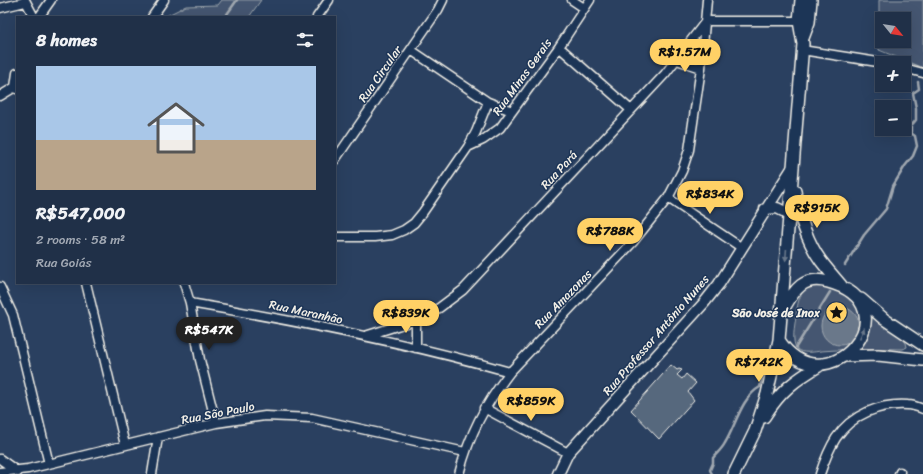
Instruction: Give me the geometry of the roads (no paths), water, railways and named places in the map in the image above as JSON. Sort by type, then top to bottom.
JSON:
[{"type":"main road","points":[[755,431],[771,381],[779,340],[803,38],[804,21],[801,0]]},
{"type":"main road","points":[[804,21],[811,0]]},
{"type":"main road","points":[[792,171],[798,211],[810,242],[820,260],[841,285],[884,319],[923,345]]},
{"type":"main road","points":[[782,310],[793,292],[801,284],[816,280],[841,285]]},
{"type":"main road","points":[[844,356],[855,347],[865,327],[863,305],[858,297]]},
{"type":"main road","points":[[779,340],[792,355],[810,363],[822,364]]},
{"type":"main road","points":[[734,474],[755,431],[779,394],[795,381],[822,364],[844,356],[886,355],[923,360]]},
{"type":"street","points":[[40,16],[51,0]]},
{"type":"street","points":[[153,16],[164,0]]},
{"type":"street","points":[[318,16],[329,0]]},
{"type":"street","name":"Rua Circular","points":[[336,159],[438,10],[443,0]]},
{"type":"street","points":[[572,0],[584,8]]},
{"type":"street","name":"Rua Minas Gerais","points":[[468,147],[483,140],[500,128],[559,47],[590,0]]},
{"type":"street","name":"Rua Amazonas","points":[[460,474],[465,452],[474,429],[484,408],[496,390],[510,372],[633,242],[668,198],[682,171],[689,150],[701,68],[707,0]]},
{"type":"street","points":[[0,8],[25,1],[33,16]]},
{"type":"street","points":[[706,21],[804,21]]},
{"type":"street","name":"Rua Pará","points":[[365,336],[416,320],[439,308],[463,290],[677,60],[706,21]]},
{"type":"street","points":[[559,47],[631,110]]},
{"type":"street","points":[[411,50],[488,102],[512,111]]},
{"type":"street","points":[[802,50],[875,62]]},
{"type":"street","points":[[677,60],[701,68]]},
{"type":"street","points":[[911,70],[923,73]]},
{"type":"street","points":[[0,96],[16,88]]},
{"type":"street","name":"Rua Minas Gerais","points":[[336,237],[375,237],[392,235],[404,230],[414,223],[424,212],[468,147],[476,132],[488,102]]},
{"type":"street","name":"Rua Professor Antônio Nunes","points":[[558,474],[568,453],[704,303],[742,248],[765,209],[792,171]]},
{"type":"street","points":[[668,198],[742,248]]},
{"type":"street","points":[[765,209],[777,208],[788,214]]},
{"type":"street","points":[[86,284],[125,445]]},
{"type":"street","points":[[184,284],[190,303],[200,360],[216,423]]},
{"type":"street","points":[[0,287],[13,315],[49,464]]},
{"type":"street","name":"Rua Maranhão","points":[[190,303],[269,316],[365,336],[467,360],[510,372]]},
{"type":"street","points":[[416,320],[416,348]]},
{"type":"street","points":[[820,474],[826,458],[837,437],[852,422],[866,412],[884,406],[910,405],[923,409]]},
{"type":"street","points":[[484,408],[568,453]]},
{"type":"street","name":"Rua São Paulo","points":[[0,472],[18,472],[216,423],[265,416],[312,418],[465,452]]},
{"type":"street","points":[[152,474],[158,437]]},
{"type":"street","points":[[0,459],[18,472]]},
{"type":"waterway","points":[[226,16],[237,0]]},
{"type":"waterway","points":[[845,265],[864,235],[886,209],[893,186],[913,156],[917,146],[915,136],[911,133],[911,126],[916,120],[916,108],[913,93],[919,89],[918,82]]},
{"type":"waterway","points":[[796,347],[830,292]]},
{"type":"waterway","points":[[712,474],[710,470],[713,463],[713,458],[724,445],[743,405],[753,392],[760,387],[765,366]]},
{"type":"place","name":"São José de Inox","points":[[836,313]]}]
